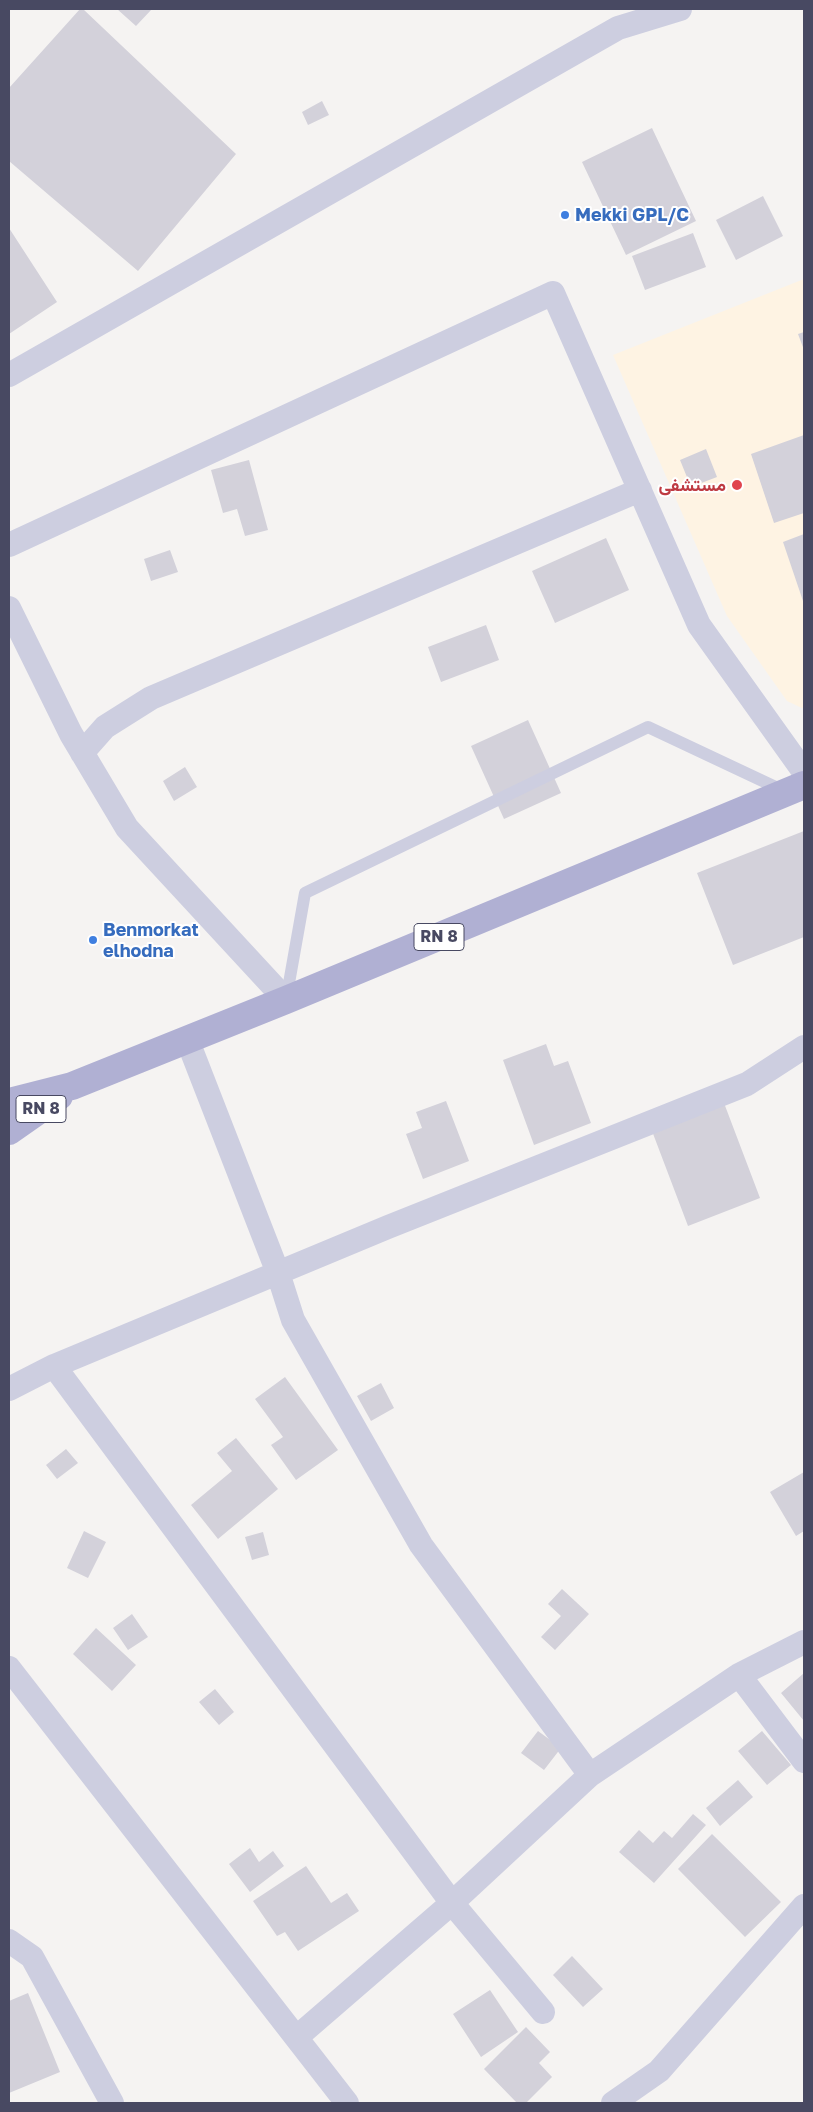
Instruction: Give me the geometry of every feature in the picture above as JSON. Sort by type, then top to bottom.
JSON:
[{"type":"main road","name":"RN 8","points":[[9,1102],[72,1086],[286,1000],[795,789]]},
{"type":"main road","name":"RN 8","points":[[9,1131],[72,1086]]},
{"type":"street","points":[[9,375],[618,28],[680,9]]},
{"type":"street","points":[[9,545],[553,293],[699,625],[804,772]]},
{"type":"street","points":[[82,753],[105,727],[151,698],[640,490]]},
{"type":"street","points":[[9,608],[82,753],[127,828],[286,1000]]},
{"type":"street","points":[[187,1039],[278,1273],[293,1320],[421,1545],[590,1775]]},
{"type":"street","points":[[9,1389],[54,1366],[388,1227],[747,1084],[804,1047]]},
{"type":"street","points":[[54,1366],[452,1903],[543,2012]]},
{"type":"street","points":[[297,2037],[452,1903],[590,1775],[739,1675],[804,1642]]},
{"type":"street","points":[[9,1668],[347,2103]]},
{"type":"street","points":[[739,1675],[804,1761]]},
{"type":"street","points":[[613,2103],[660,2071],[804,1906]]},
{"type":"street","points":[[9,1941],[32,1957],[112,2103]]},
{"type":"lane","points":[[286,1000],[305,893],[648,727],[795,789]]},
{"type":"shaded area","name":"مستشفى","points":[[804,279],[804,709],[787,701],[727,616],[613,355]]},
{"type":"building","points":[[80,9],[83,9],[236,154],[138,271],[9,161],[9,88]]},
{"type":"building","points":[[117,9],[152,9],[136,26]]},
{"type":"building","points":[[322,101],[329,115],[308,125],[302,112]]},
{"type":"building","points":[[652,128],[696,221],[626,255],[582,162]]},
{"type":"building","points":[[763,196],[783,236],[736,260],[716,220]]},
{"type":"building","points":[[9,228],[57,302],[9,334]]},
{"type":"building","points":[[693,233],[706,267],[645,290],[632,256]]},
{"type":"building","points":[[804,332],[804,350],[798,334]]},
{"type":"building","points":[[804,435],[804,513],[774,523],[751,454]]},
{"type":"building","points":[[706,449],[717,477],[691,487],[680,460]]},
{"type":"building","points":[[249,460],[268,530],[245,536],[237,509],[223,513],[211,470]]},
{"type":"building","points":[[804,534],[804,604],[783,542]]},
{"type":"building","points":[[606,538],[629,590],[555,623],[532,571]]},
{"type":"building","points":[[170,550],[178,572],[151,581],[144,559]]},
{"type":"building","points":[[486,625],[499,660],[441,682],[428,647]]},
{"type":"building","points":[[528,720],[561,793],[504,819],[471,746]]},
{"type":"building","points":[[185,767],[197,787],[174,801],[163,781]]},
{"type":"building","points":[[804,831],[804,937],[733,965],[697,873]]},
{"type":"building","points":[[546,1044],[554,1066],[568,1061],[591,1123],[534,1145],[503,1060]]},
{"type":"building","points":[[446,1101],[469,1161],[423,1179],[406,1134],[422,1128],[416,1112]]},
{"type":"building","points":[[724,1103],[760,1198],[688,1226],[652,1131]]},
{"type":"building","points":[[285,1377],[338,1450],[296,1480],[271,1445],[283,1437],[255,1399]]},
{"type":"building","points":[[381,1383],[394,1408],[371,1421],[357,1396]]},
{"type":"building","points":[[236,1438],[278,1489],[218,1539],[191,1505],[232,1471],[217,1453]]},
{"type":"building","points":[[66,1449],[78,1463],[57,1479],[46,1465]]},
{"type":"building","points":[[804,1472],[804,1531],[796,1536],[770,1492]]},
{"type":"building","points":[[84,1531],[106,1542],[88,1578],[67,1568]]},
{"type":"building","points":[[263,1532],[269,1555],[252,1560],[245,1537]]},
{"type":"building","points":[[562,1589],[589,1614],[555,1650],[541,1637],[561,1616],[548,1604]]},
{"type":"building","points":[[132,1614],[148,1637],[128,1650],[113,1628]]},
{"type":"building","points":[[96,1628],[136,1665],[112,1691],[73,1654]]},
{"type":"building","points":[[804,1673],[804,1721],[781,1693]]},
{"type":"building","points":[[215,1689],[234,1712],[219,1725],[199,1702]]},
{"type":"building","points":[[538,1731],[561,1748],[544,1770],[521,1753]]},
{"type":"building","points":[[762,1731],[791,1765],[767,1785],[738,1751]]},
{"type":"building","points":[[738,1780],[753,1797],[720,1826],[706,1808]]},
{"type":"building","points":[[693,1814],[706,1825],[654,1883],[619,1852],[639,1830],[653,1843],[664,1831],[672,1838]]},
{"type":"building","points":[[712,1834],[781,1902],[745,1937],[678,1869]]},
{"type":"building","points":[[250,1848],[259,1862],[273,1851],[284,1866],[250,1892],[229,1864]]},
{"type":"building","points":[[306,1866],[331,1903],[347,1893],[359,1911],[298,1951],[285,1932],[277,1936],[253,1901]]},
{"type":"building","points":[[572,1956],[603,1989],[583,2007],[553,1975]]},
{"type":"building","points":[[490,1990],[518,2032],[481,2057],[453,2014]]},
{"type":"building","points":[[28,1993],[60,2072],[9,2093],[9,2001]]},
{"type":"building","points":[[526,2027],[550,2052],[539,2063],[552,2077],[526,2103],[517,2103],[484,2069]]},
{"type":"place","name":"Mekki GPL/C","points":[[565,215]]},
{"type":"place","name":"مستشفى","points":[[737,485]]},
{"type":"place","name":"Benmorkat elhodna","points":[[93,940]]}]
